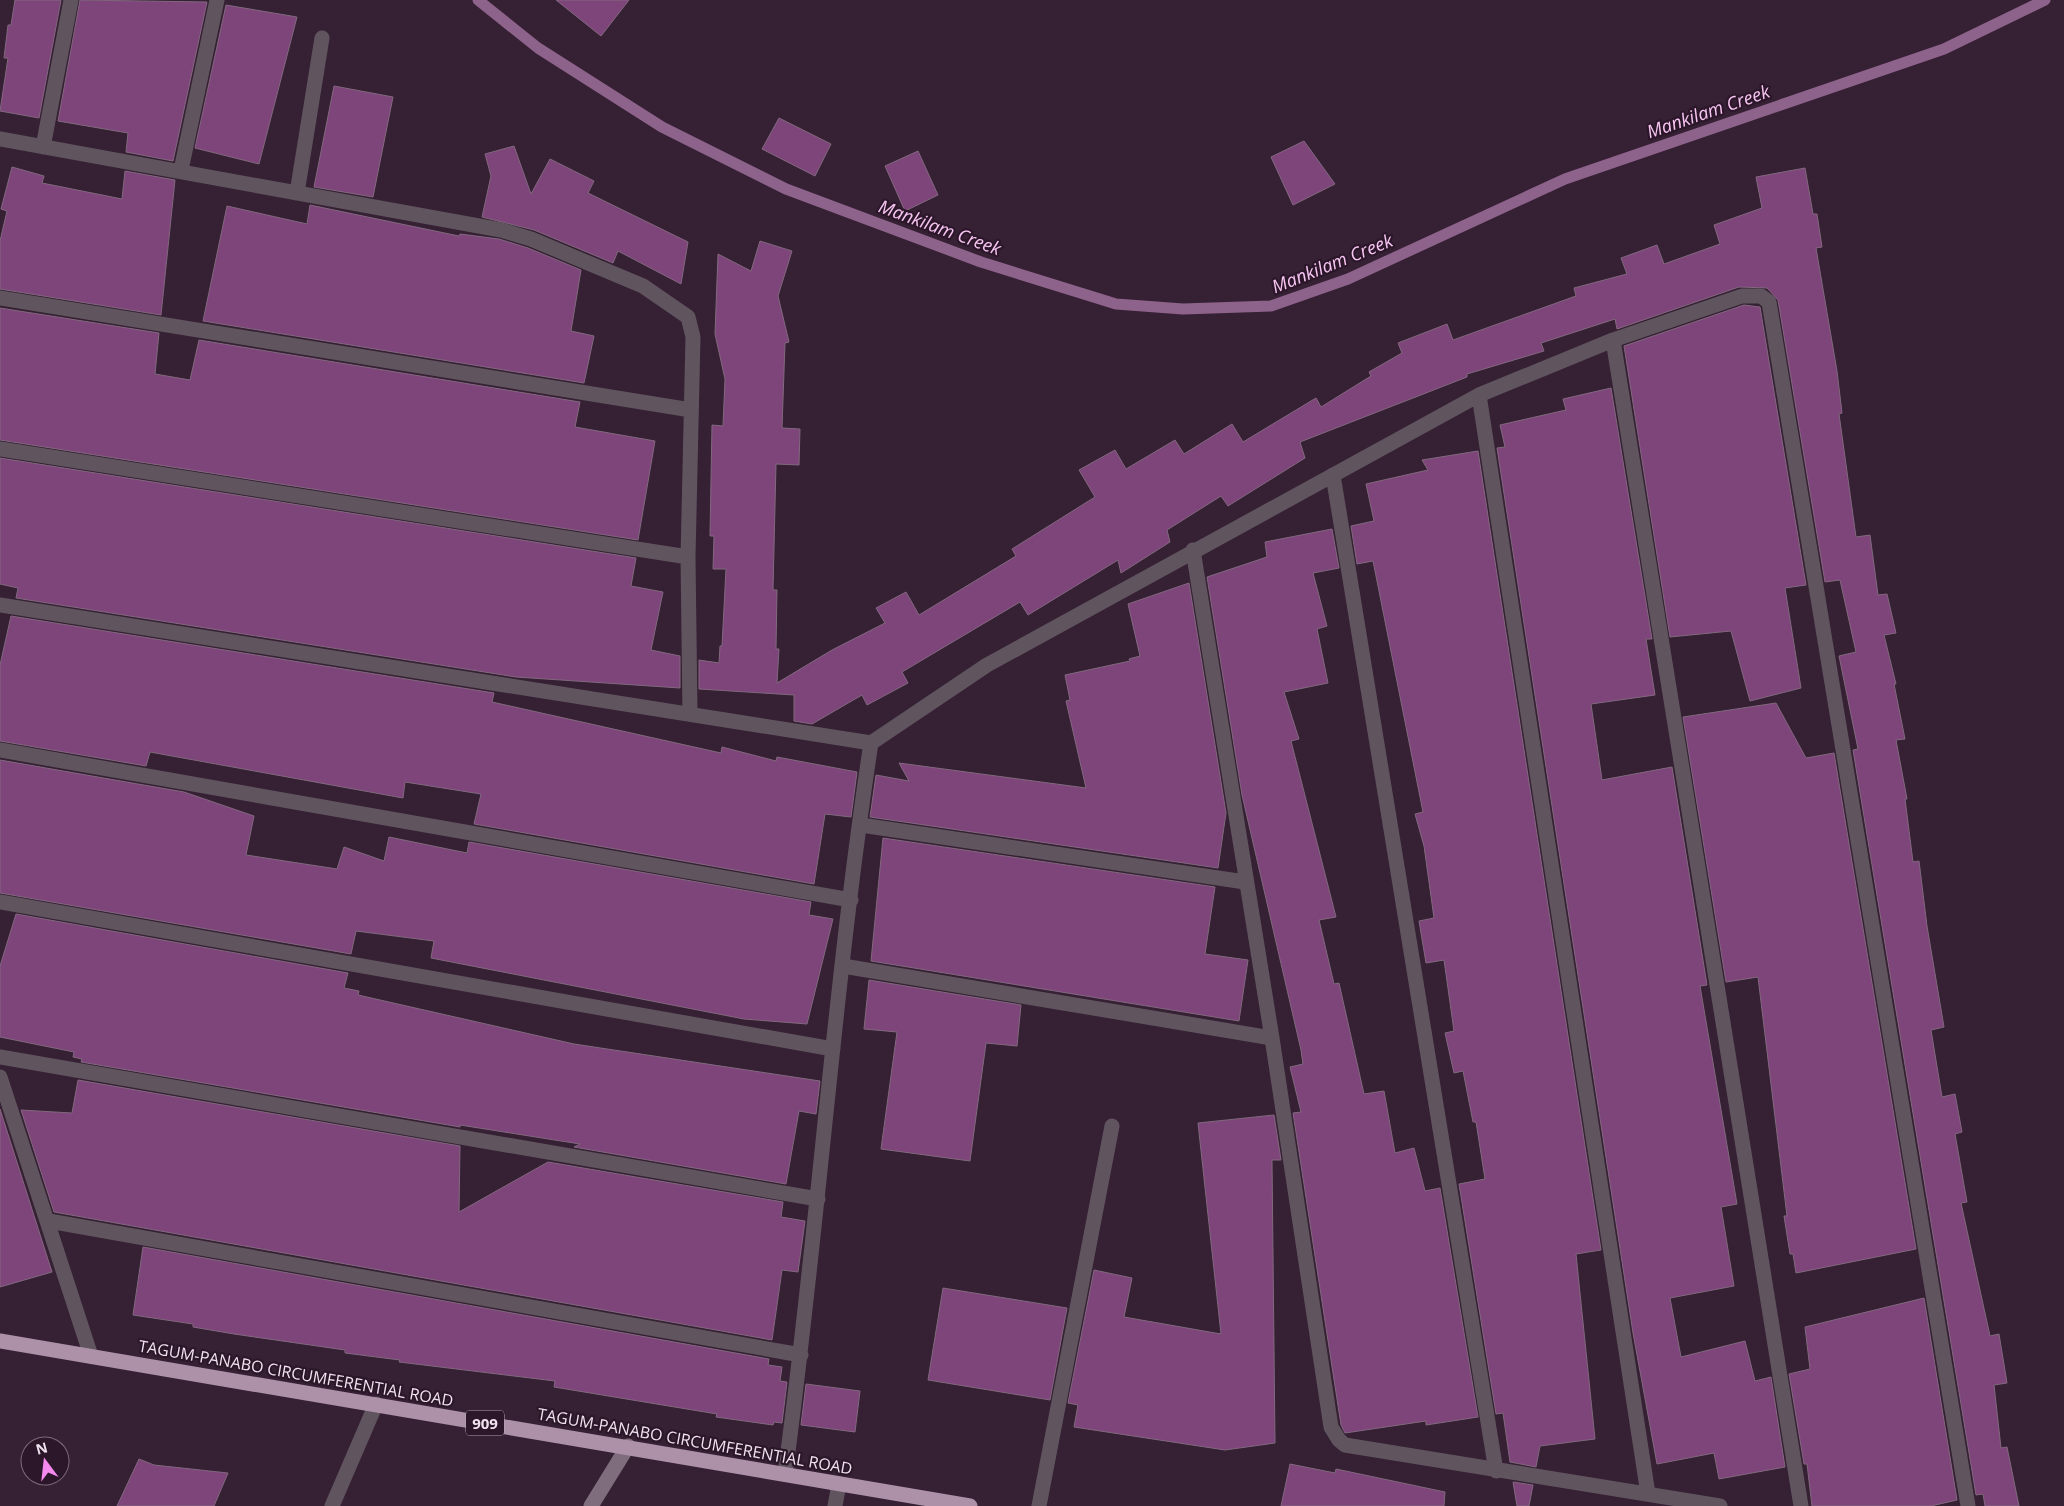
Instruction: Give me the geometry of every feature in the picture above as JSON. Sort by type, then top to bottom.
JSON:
[{"type":"highway","name":"TAGUM-PANABO CIRCUMFERENTIAL ROAD","points":[[0,1341],[628,1446],[970,1506]]},
{"type":"street","points":[[43,147],[71,0]]},
{"type":"street","points":[[181,170],[217,0]]},
{"type":"street","points":[[297,193],[322,38]]},
{"type":"street","points":[[0,139],[181,170],[500,230],[531,239],[643,286],[688,316],[692,325],[688,556],[690,714]]},
{"type":"street","points":[[0,605],[871,742],[987,665],[1193,550],[1333,476],[1479,395],[1613,340],[1742,296],[1761,296],[1769,302],[1968,1506]]},
{"type":"street","points":[[0,298],[690,410]]},
{"type":"street","points":[[1613,340],[1801,1506]]},
{"type":"street","points":[[1479,395],[1648,1494]]},
{"type":"street","points":[[0,449],[688,556]]},
{"type":"street","points":[[1333,476],[1496,1470]]},
{"type":"street","points":[[1193,550],[1245,882],[1272,1038],[1331,1427],[1334,1433],[1345,1445],[1720,1506]]},
{"type":"street","points":[[784,1474],[801,1355],[833,1049],[871,742]]},
{"type":"street","points":[[0,750],[851,900]]},
{"type":"street","points":[[861,825],[1245,882]]},
{"type":"street","points":[[0,902],[833,1049]]},
{"type":"street","points":[[843,966],[1272,1038]]},
{"type":"street","points":[[0,1057],[818,1199]]},
{"type":"street","points":[[0,1078],[49,1221],[91,1356]]},
{"type":"street","points":[[1039,1506],[1112,1126]]},
{"type":"street","points":[[49,1221],[801,1355]]},
{"type":"street","points":[[332,1506],[376,1404]]},
{"type":"street","points":[[591,1506],[628,1446]]},
{"type":"street","points":[[835,1506],[839,1484]]},
{"type":"building","points":[[15,0],[61,0],[39,118],[0,111],[8,58],[4,58],[8,25],[11,25]]},
{"type":"building","points":[[80,0],[207,2],[173,161],[126,152],[128,133],[58,121]]},
{"type":"building","points":[[556,0],[629,0],[601,36]]},
{"type":"building","points":[[226,5],[297,17],[259,164],[195,148]]},
{"type":"building","points":[[334,86],[393,97],[373,197],[314,187]]},
{"type":"building","points":[[779,118],[831,144],[815,176],[762,149]]},
{"type":"building","points":[[1304,141],[1335,184],[1293,205],[1271,157]]},
{"type":"building","points":[[514,146],[531,194],[550,159],[594,181],[588,193],[688,242],[681,284],[618,251],[613,263],[534,230],[482,217],[491,176],[485,154]]},
{"type":"building","points":[[918,151],[938,195],[905,211],[885,166]]},
{"type":"building","points":[[12,167],[44,176],[42,183],[122,199],[125,171],[175,180],[161,315],[0,289],[0,241],[7,211],[1,209]]},
{"type":"building","points":[[1805,168],[1813,214],[1817,214],[1822,247],[1816,248],[1837,371],[1842,413],[1839,414],[1856,537],[1870,535],[1878,595],[1887,594],[1896,633],[1884,635],[1896,684],[1894,684],[1905,739],[1896,740],[1907,799],[1905,799],[1913,862],[1919,861],[1927,926],[1944,1027],[1931,1030],[1942,1097],[1955,1094],[1962,1132],[1955,1134],[1967,1202],[1961,1203],[1990,1336],[1999,1334],[2007,1383],[1994,1385],[2001,1448],[2007,1447],[2019,1506],[1985,1506],[1983,1494],[1976,1495],[1853,750],[1858,749],[1839,656],[1856,652],[1840,580],[1825,582],[1778,300],[1767,288],[1739,287],[1617,329],[1615,319],[1541,343],[1544,351],[1467,374],[1467,377],[1300,442],[1305,458],[1228,506],[1221,496],[1167,530],[1170,542],[1121,573],[1118,560],[1028,615],[1020,602],[902,672],[908,683],[867,705],[862,695],[812,724],[794,721],[794,695],[699,689],[699,660],[719,663],[720,646],[722,646],[726,569],[713,569],[714,536],[710,536],[712,425],[723,426],[725,379],[715,334],[718,254],[751,271],[760,241],[792,251],[778,296],[789,342],[785,343],[782,428],[800,429],[799,465],[776,464],[773,590],[777,590],[776,649],[779,649],[777,683],[832,650],[885,623],[876,608],[906,592],[919,615],[1016,556],[1012,549],[1095,497],[1079,470],[1115,450],[1126,469],[1175,440],[1184,454],[1232,424],[1243,442],[1316,398],[1321,407],[1371,376],[1369,372],[1402,353],[1398,343],[1447,324],[1453,340],[1576,296],[1574,288],[1627,274],[1621,258],[1657,245],[1664,264],[1720,244],[1714,225],[1762,208],[1756,177]]},
{"type":"building","points":[[310,205],[459,236],[460,234],[499,239],[528,248],[581,270],[571,331],[594,336],[584,383],[203,321],[227,206],[307,224]]},
{"type":"building","points":[[1744,305],[1760,307],[1806,585],[1785,588],[1801,688],[1750,701],[1731,631],[1670,637],[1624,346]]},
{"type":"building","points":[[0,308],[159,333],[155,374],[190,380],[199,340],[580,402],[575,427],[655,441],[638,540],[0,440]]},
{"type":"building","points":[[1611,388],[1652,639],[1646,639],[1655,695],[1591,704],[1602,780],[1672,767],[1707,985],[1700,986],[1737,1204],[1721,1207],[1734,1286],[1670,1298],[1681,1357],[1745,1341],[1755,1381],[1771,1377],[1785,1467],[1719,1479],[1714,1453],[1657,1464],[1633,1333],[1497,448],[1505,447],[1500,425],[1566,410],[1563,399]]},
{"type":"building","points":[[1478,451],[1601,1250],[1576,1254],[1595,1439],[1540,1446],[1536,1467],[1510,1462],[1503,1413],[1496,1414],[1459,1184],[1485,1179],[1476,1122],[1473,1122],[1463,1071],[1454,1073],[1445,1033],[1454,1031],[1444,960],[1426,963],[1419,921],[1434,918],[1424,846],[1415,814],[1423,812],[1373,561],[1357,564],[1351,526],[1374,521],[1366,484],[1428,470],[1422,460]]},
{"type":"building","points":[[0,458],[636,558],[631,586],[663,592],[651,650],[680,656],[680,688],[516,677],[16,598],[18,588],[0,584]]},
{"type":"building","points":[[1332,529],[1339,568],[1313,573],[1327,626],[1317,629],[1328,683],[1284,692],[1299,739],[1291,741],[1336,917],[1319,920],[1334,984],[1339,983],[1364,1094],[1384,1091],[1395,1153],[1414,1148],[1425,1191],[1440,1188],[1478,1417],[1426,1425],[1426,1421],[1345,1433],[1341,1425],[1293,1113],[1301,1112],[1290,1067],[1303,1064],[1301,1050],[1242,795],[1207,577],[1267,557],[1265,542]]},
{"type":"building","points":[[1189,583],[1226,813],[1218,868],[870,817],[876,775],[909,781],[899,763],[1086,788],[1066,701],[1070,700],[1065,675],[1130,661],[1129,659],[1140,656],[1128,604]]},
{"type":"building","points":[[11,616],[494,693],[492,702],[721,753],[722,747],[776,761],[777,757],[857,772],[851,817],[825,814],[814,884],[474,824],[481,794],[405,782],[403,798],[150,752],[146,766],[0,741],[0,665]]},
{"type":"building","points":[[1776,703],[1806,758],[1834,753],[1916,1249],[1796,1273],[1793,1254],[1790,1254],[1784,1216],[1787,1216],[1758,977],[1726,982],[1683,717]]},
{"type":"building","points":[[0,760],[184,792],[254,816],[246,855],[337,869],[344,847],[384,861],[389,837],[467,853],[469,842],[811,902],[809,915],[833,919],[807,1024],[744,1019],[431,958],[434,941],[356,931],[351,954],[0,893]]},
{"type":"building","points":[[883,838],[1215,887],[1205,954],[1248,960],[1239,1021],[871,961]]},
{"type":"building","points":[[16,914],[348,973],[344,988],[359,991],[358,995],[574,1044],[820,1081],[816,1114],[799,1111],[786,1184],[574,1147],[580,1144],[460,1125],[460,1127],[81,1062],[82,1059],[73,1057],[74,1052],[0,1037],[0,966]]},
{"type":"building","points":[[869,980],[1021,1005],[1017,1046],[986,1043],[970,1161],[881,1149],[897,1032],[864,1029]]},
{"type":"building","points":[[78,1080],[460,1146],[459,1212],[548,1162],[783,1202],[781,1217],[805,1221],[798,1272],[782,1270],[772,1340],[54,1212],[21,1110],[72,1113]]},
{"type":"building","points":[[0,1109],[52,1272],[0,1287]]},
{"type":"building","points":[[1274,1115],[1281,1160],[1272,1160],[1275,1443],[1225,1450],[1074,1427],[1078,1405],[1068,1403],[1094,1270],[1132,1278],[1124,1317],[1221,1334],[1198,1123]]},
{"type":"building","points":[[143,1247],[769,1359],[768,1365],[782,1367],[780,1381],[787,1382],[782,1423],[774,1422],[773,1425],[716,1417],[717,1414],[554,1387],[555,1381],[399,1362],[400,1360],[345,1353],[345,1350],[234,1334],[193,1327],[193,1324],[133,1315]]},
{"type":"building","points":[[943,1288],[1067,1308],[1050,1400],[928,1380]]},
{"type":"building","points":[[1924,1298],[1957,1500],[1931,1506],[1812,1506],[1807,1464],[1804,1464],[1789,1374],[1810,1369],[1805,1327]]},
{"type":"building","points":[[806,1384],[860,1391],[855,1432],[801,1425]]},
{"type":"building","points":[[139,1459],[154,1465],[228,1473],[214,1506],[117,1506]]},
{"type":"building","points":[[1290,1464],[1335,1473],[1336,1469],[1445,1492],[1444,1506],[1281,1506]]},
{"type":"building","points":[[1513,1482],[1533,1485],[1529,1506],[1517,1506]]},
{"type":"waterway","name":"Mankilam Creek","points":[[478,0],[538,48],[662,127],[786,189],[981,262],[1116,304],[1183,309],[1271,306],[1348,279],[1565,179],[1944,49],[2045,0]]}]
